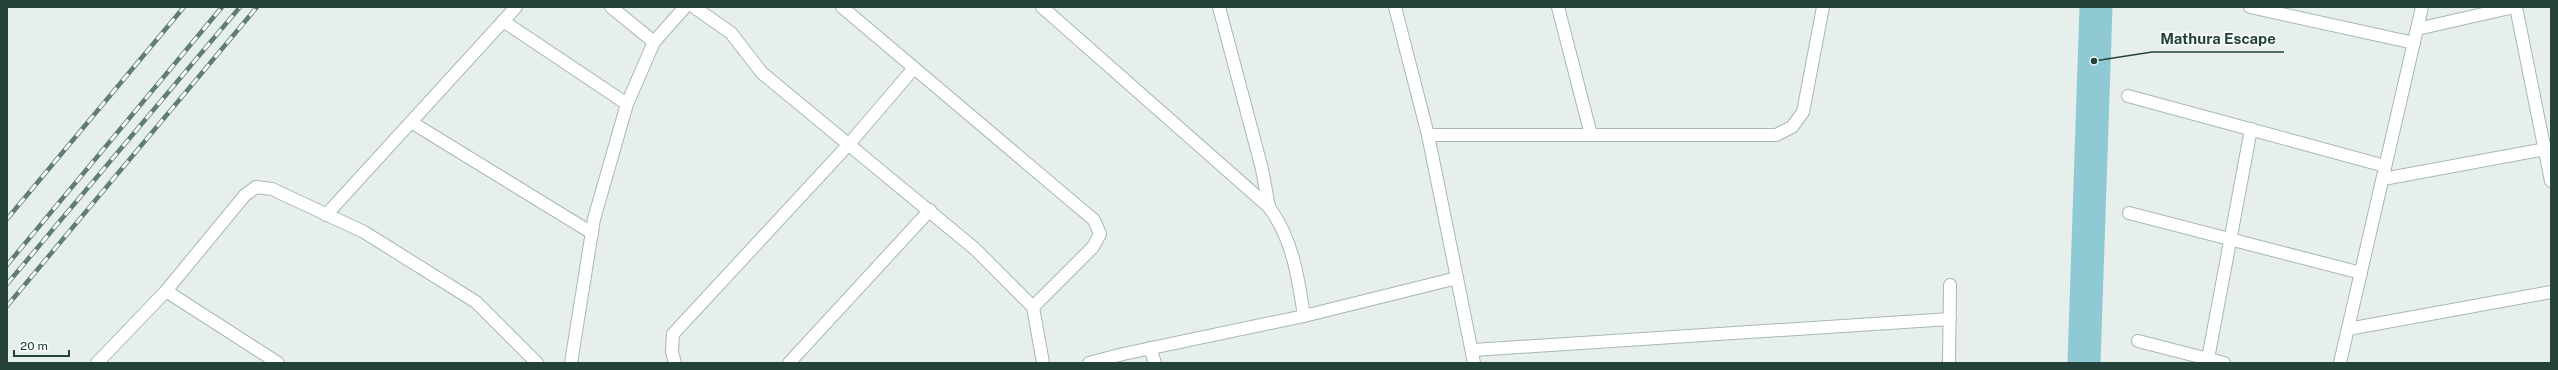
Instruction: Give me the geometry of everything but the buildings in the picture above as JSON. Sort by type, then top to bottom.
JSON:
[{"type":"street","points":[[326,215],[516,7]]},
{"type":"street","points":[[611,7],[654,42]]},
{"type":"street","points":[[571,363],[594,219],[628,104],[654,42],[685,7]]},
{"type":"street","points":[[694,7],[730,33],[762,73],[850,143],[930,210],[975,249],[1034,307],[1042,363]]},
{"type":"street","points":[[842,7],[1094,220],[1100,234],[1093,247],[1034,307]]},
{"type":"street","points":[[1042,7],[1269,207],[1279,220],[1294,253],[1304,316]]},
{"type":"street","points":[[1220,7],[1262,169],[1269,207]]},
{"type":"street","points":[[1395,7],[1428,135],[1473,350],[1474,363]]},
{"type":"street","points":[[1558,7],[1591,135]]},
{"type":"street","points":[[1428,135],[1776,135],[1792,126],[1803,112],[1823,7]]},
{"type":"street","points":[[2250,7],[2414,43]]},
{"type":"street","points":[[2340,363],[2422,7]]},
{"type":"street","points":[[2417,29],[2515,7],[2548,149],[2551,181]]},
{"type":"street","points":[[503,21],[628,104]]},
{"type":"street","points":[[675,363],[672,352],[673,334],[850,143],[914,68]]},
{"type":"street","points":[[2128,96],[2386,166]]},
{"type":"street","points":[[411,122],[592,233]]},
{"type":"street","points":[[2208,359],[2251,129]]},
{"type":"street","points":[[2383,179],[2548,149]]},
{"type":"street","points":[[97,363],[166,291],[246,195],[256,187],[272,189],[364,232],[476,302],[537,363]]},
{"type":"street","points":[[789,363],[930,210]]},
{"type":"street","points":[[2129,213],[2361,273]]},
{"type":"street","points":[[1089,363],[1150,348],[1304,316],[1458,278]]},
{"type":"street","points":[[1949,363],[1950,284]]},
{"type":"street","points":[[166,291],[278,363]]},
{"type":"street","points":[[2348,329],[2551,292]]},
{"type":"street","points":[[1473,350],[1950,319]]},
{"type":"street","points":[[2138,341],[2224,363]]},
{"type":"street","points":[[1150,348],[1155,363]]},
{"type":"waterway","points":[[2084,363],[2096,7]]},
{"type":"railway","points":[[7,219],[184,7]]},
{"type":"railway","points":[[7,265],[222,7]]},
{"type":"railway","points":[[7,284],[240,7]]},
{"type":"railway","points":[[7,306],[257,7]]},
{"type":"place","name":"Mathura Escape","points":[[2094,61]]}]
